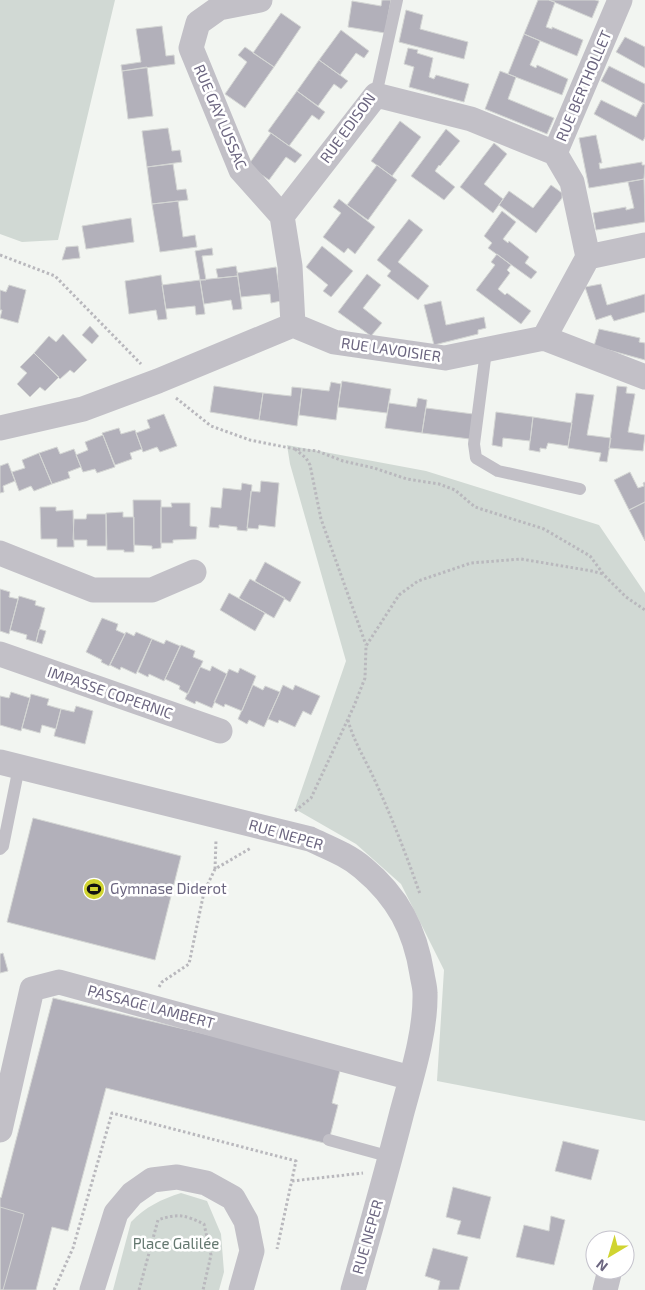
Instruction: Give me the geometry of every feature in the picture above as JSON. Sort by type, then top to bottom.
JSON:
[{"type":"street","name":"RUE GAY LUSSAC","points":[[260,0],[219,8],[198,23],[191,48],[241,170],[282,216]]},
{"type":"street","name":"RUE BERTHOLLET","points":[[588,257],[572,182],[555,153],[620,0]]},
{"type":"street","name":"RUE EDISON","points":[[282,216],[376,95]]},
{"type":"street","points":[[376,95],[471,119],[555,153]]},
{"type":"street","points":[[2,421],[82,409],[158,381],[294,325],[290,266],[282,216]]},
{"type":"street","points":[[645,245],[588,257],[544,338],[645,377]]},
{"type":"street","name":"RUE LAVOISIER","points":[[294,325],[334,342],[445,358],[544,338]]},
{"type":"street","points":[[0,553],[92,590],[152,590],[194,572]]},
{"type":"street","name":"IMPASSE COPERNIC","points":[[0,654],[220,731]]},
{"type":"street","name":"RUE NEPER","points":[[9,765],[285,822],[310,840],[340,853],[362,868],[381,885],[398,907],[412,930],[420,957],[425,993],[422,1031],[391,1157],[352,1290]]},
{"type":"street","name":"PASSAGE LAMBERT","points":[[0,1130],[32,989],[59,982],[411,1078]]},
{"type":"street","points":[[92,1290],[116,1213],[132,1194],[152,1180],[177,1177],[206,1183],[233,1198],[246,1221],[252,1251],[241,1290]]},
{"type":"lane","name":"RUE EDISON","points":[[376,95],[397,0]]},
{"type":"lane","points":[[486,351],[474,444],[476,458],[498,471],[580,488]]},
{"type":"lane","points":[[0,849],[3,846],[9,765]]},
{"type":"lane","points":[[329,1140],[391,1157]]},
{"type":"path","points":[[0,255],[55,276],[158,381],[211,426],[250,440],[317,451],[343,461],[374,468],[406,479],[439,484],[455,490],[475,507],[544,528],[590,556],[626,597],[645,610]]},
{"type":"path","points":[[147,1006],[162,982],[189,964],[204,892],[215,869],[285,822],[311,798],[365,678],[366,646],[321,519],[310,465],[306,458],[295,448]]},
{"type":"path","points":[[366,646],[399,596],[418,581],[471,563],[521,559],[592,570],[604,574]]},
{"type":"path","points":[[348,719],[352,735],[376,782],[407,857],[423,902],[412,930]]},
{"type":"path","points":[[276,1254],[296,1161],[288,1159]]},
{"type":"path","points":[[292,1181],[366,1173]]},
{"type":"path","points":[[139,1290],[158,1220],[173,1215],[186,1216],[204,1224],[210,1254],[203,1290]]},
{"type":"green space","points":[[0,0],[115,0],[58,240],[22,242],[0,234]]},
{"type":"green space","points":[[287,445],[426,471],[599,525],[645,593],[645,1121],[437,1081],[444,970],[401,884],[356,844],[295,809],[346,661],[290,464]]},
{"type":"green space","name":"Place Galilée","points":[[181,1193],[207,1201],[221,1234],[224,1272],[219,1290],[113,1290],[131,1222],[154,1204]]},
{"type":"building","points":[[382,0],[391,0],[385,33],[348,27],[352,1],[381,6]]},
{"type":"building","points":[[538,0],[555,2],[546,27],[552,29],[552,27],[583,40],[577,56],[524,34]]},
{"type":"building","points":[[549,0],[595,0],[599,1],[592,18]]},
{"type":"building","points":[[406,10],[423,15],[420,29],[468,42],[464,59],[399,42]]},
{"type":"building","points":[[281,13],[301,27],[274,67],[253,53]]},
{"type":"building","points":[[162,26],[166,56],[174,55],[175,64],[122,71],[121,65],[141,62],[136,29]]},
{"type":"building","points":[[341,30],[369,51],[364,58],[356,53],[340,75],[319,60]]},
{"type":"building","points":[[524,34],[540,41],[530,65],[536,68],[537,65],[568,79],[562,95],[508,74]]},
{"type":"building","points":[[625,37],[645,47],[645,68],[616,52]]},
{"type":"building","points":[[245,47],[274,67],[245,108],[225,94],[247,62],[238,55]]},
{"type":"building","points":[[408,48],[418,50],[417,53],[433,58],[429,77],[434,79],[436,75],[469,84],[464,102],[409,87],[414,67],[404,64]]},
{"type":"building","points":[[319,60],[348,81],[341,89],[334,84],[318,106],[297,91]]},
{"type":"building","points":[[609,66],[645,84],[645,104],[601,81]]},
{"type":"building","points":[[147,67],[153,116],[128,119],[122,71]]},
{"type":"building","points":[[500,71],[516,77],[508,99],[554,118],[547,134],[485,109]]},
{"type":"building","points":[[297,91],[325,112],[319,120],[312,115],[289,146],[268,131]]},
{"type":"building","points":[[601,100],[636,117],[643,103],[645,104],[645,137],[643,141],[594,114]]},
{"type":"building","points":[[400,121],[421,137],[392,176],[371,161]]},
{"type":"building","points":[[168,128],[172,151],[180,150],[182,162],[147,167],[142,131]]},
{"type":"building","points":[[446,129],[460,141],[435,171],[455,187],[444,200],[411,176]]},
{"type":"building","points":[[271,133],[302,155],[295,163],[286,157],[269,180],[249,166],[249,164]]},
{"type":"building","points":[[596,135],[602,163],[599,163],[600,169],[642,162],[642,165],[645,165],[644,179],[589,188],[579,138]]},
{"type":"building","points":[[494,143],[507,154],[484,184],[503,199],[493,213],[460,187]]},
{"type":"building","points":[[173,164],[177,190],[186,189],[188,200],[152,204],[147,167]]},
{"type":"building","points":[[377,165],[397,180],[368,220],[347,205]]},
{"type":"building","points":[[644,179],[645,222],[596,230],[593,213],[626,207],[626,210],[634,208],[628,182]]},
{"type":"building","points":[[551,185],[562,193],[562,198],[536,233],[499,205],[509,191],[533,208]]},
{"type":"building","points":[[339,199],[375,227],[355,254],[348,248],[344,253],[323,237],[341,213],[333,207]]},
{"type":"building","points":[[178,201],[183,237],[195,235],[197,247],[160,252],[152,204]]},
{"type":"building","points":[[502,211],[516,222],[503,239],[508,243],[509,241],[529,257],[525,263],[537,272],[531,279],[488,248],[492,243],[484,236]]},
{"type":"building","points":[[131,218],[134,242],[86,249],[82,226]]},
{"type":"building","points":[[409,219],[423,230],[398,262],[429,286],[418,300],[387,276],[391,271],[377,260]]},
{"type":"building","points":[[78,246],[80,258],[62,260],[66,247]]},
{"type":"building","points":[[322,246],[353,271],[331,297],[323,291],[328,285],[306,267]]},
{"type":"building","points":[[212,248],[213,255],[202,256],[206,280],[200,280],[195,251]]},
{"type":"building","points":[[497,254],[511,265],[507,270],[510,273],[498,289],[505,295],[507,293],[531,311],[521,324],[476,290],[495,265],[491,262]]},
{"type":"building","points":[[236,266],[238,276],[218,278],[216,269]]},
{"type":"building","points":[[276,267],[281,301],[271,303],[270,294],[241,297],[237,273]]},
{"type":"building","points":[[367,274],[381,285],[363,308],[382,323],[371,336],[338,312]]},
{"type":"building","points":[[161,275],[167,319],[158,320],[156,310],[129,314],[125,281]]},
{"type":"building","points":[[238,276],[242,309],[233,310],[231,300],[204,304],[200,280]]},
{"type":"building","points":[[200,280],[205,314],[196,315],[195,306],[166,309],[162,285]]},
{"type":"building","points":[[601,284],[607,305],[645,294],[645,312],[614,321],[611,315],[596,320],[585,287]]},
{"type":"building","points":[[9,285],[26,290],[18,323],[0,318],[2,310],[0,310],[0,290],[6,292]]},
{"type":"building","points":[[441,301],[446,325],[484,317],[486,328],[478,330],[478,334],[434,345],[424,305]]},
{"type":"building","points":[[90,326],[99,336],[92,344],[82,335]]},
{"type":"building","points":[[599,329],[640,338],[639,342],[645,343],[645,360],[594,346]]},
{"type":"building","points":[[63,334],[87,360],[74,373],[70,370],[60,379],[34,353],[49,336],[56,342]]},
{"type":"building","points":[[34,353],[59,377],[45,391],[40,387],[30,397],[17,384],[27,373],[20,367]]},
{"type":"building","points":[[342,381],[391,389],[387,413],[338,407]]},
{"type":"building","points":[[331,382],[341,384],[336,420],[299,415],[302,388],[329,391]]},
{"type":"building","points":[[214,386],[263,393],[259,420],[210,412]]},
{"type":"building","points":[[617,386],[627,387],[626,393],[635,394],[628,432],[645,435],[643,451],[609,448]]},
{"type":"building","points":[[292,387],[302,388],[297,426],[259,420],[263,393],[291,396]]},
{"type":"building","points":[[576,393],[594,395],[587,435],[611,438],[607,462],[599,461],[601,453],[568,448]]},
{"type":"building","points":[[418,398],[427,400],[422,433],[385,428],[389,403],[416,407]]},
{"type":"building","points":[[426,408],[473,414],[470,439],[422,433]]},
{"type":"building","points":[[496,412],[533,417],[530,441],[503,438],[502,447],[492,445]]},
{"type":"building","points":[[164,414],[177,446],[160,452],[157,447],[143,452],[136,433],[150,428],[147,420]]},
{"type":"building","points":[[533,417],[572,423],[568,446],[548,443],[546,449],[540,448],[540,452],[529,450]]},
{"type":"building","points":[[119,428],[121,434],[135,430],[142,449],[130,453],[132,459],[115,465],[102,433]]},
{"type":"building","points":[[103,435],[115,467],[97,473],[95,469],[83,472],[76,455],[88,450],[85,442]]},
{"type":"building","points":[[57,447],[60,454],[74,449],[81,467],[68,472],[70,478],[52,484],[39,453]]},
{"type":"building","points":[[39,453],[52,484],[34,491],[31,486],[19,491],[12,472],[25,468],[22,460]]},
{"type":"building","points":[[8,463],[15,481],[3,486],[4,492],[0,493],[0,466]]},
{"type":"building","points":[[630,472],[638,488],[644,486],[643,483],[645,482],[645,502],[629,510],[614,480]]},
{"type":"building","points":[[261,481],[279,483],[275,527],[259,525],[258,529],[247,528],[251,491],[260,492]]},
{"type":"building","points":[[242,483],[252,485],[247,531],[237,530],[237,527],[219,525],[219,528],[209,527],[211,507],[221,508],[223,488],[241,490]]},
{"type":"building","points":[[133,500],[161,500],[161,548],[152,549],[152,546],[134,545]]},
{"type":"building","points":[[645,502],[645,541],[629,510]]},
{"type":"building","points":[[171,503],[190,503],[190,526],[197,527],[196,539],[173,540],[173,543],[161,543],[161,507],[172,507]]},
{"type":"building","points":[[40,507],[56,507],[56,511],[73,510],[74,547],[57,547],[57,539],[41,539]]},
{"type":"building","points":[[123,512],[123,517],[134,517],[134,552],[107,550],[106,513]]},
{"type":"building","points":[[87,514],[106,514],[106,546],[87,546],[87,540],[73,540],[74,519],[86,519]]},
{"type":"building","points":[[265,562],[301,582],[290,602],[255,581]]},
{"type":"building","points":[[250,579],[285,598],[274,618],[239,598]]},
{"type":"building","points":[[0,589],[10,592],[9,597],[18,599],[9,634],[0,631]]},
{"type":"building","points":[[229,593],[265,613],[255,631],[220,610]]},
{"type":"building","points":[[19,596],[36,601],[35,605],[45,608],[36,642],[26,639],[27,635],[10,630]]},
{"type":"building","points":[[102,618],[118,624],[116,630],[125,634],[109,666],[86,652]]},
{"type":"building","points":[[39,629],[46,631],[42,644],[36,642]]},
{"type":"building","points":[[126,632],[134,636],[136,632],[152,639],[136,674],[121,667],[120,670],[110,665]]},
{"type":"building","points":[[152,639],[164,644],[166,640],[180,646],[164,681],[149,674],[148,677],[138,672]]},
{"type":"building","points":[[181,645],[195,651],[193,657],[203,661],[188,694],[179,689],[180,686],[165,679]]},
{"type":"building","points":[[212,666],[227,674],[212,708],[196,701],[195,704],[185,699],[200,667],[210,671]]},
{"type":"building","points":[[240,668],[256,676],[242,711],[225,704],[224,707],[214,702],[229,669],[238,673]]},
{"type":"building","points":[[253,685],[263,690],[265,686],[280,692],[264,727],[249,720],[247,724],[238,719]]},
{"type":"building","points":[[283,685],[293,690],[295,685],[320,696],[311,715],[303,711],[295,727],[279,720],[278,723],[268,719]]},
{"type":"building","points":[[11,692],[30,698],[21,731],[0,725],[0,696],[9,698]]},
{"type":"building","points":[[31,694],[49,699],[47,705],[61,709],[56,729],[42,725],[40,733],[22,728]]},
{"type":"building","points":[[76,706],[93,711],[85,744],[54,736],[61,709],[74,712]]},
{"type":"building","name":"Gymnase Diderot","points":[[33,818],[181,856],[155,960],[7,922]]},
{"type":"building","points":[[3,953],[8,971],[0,973],[0,954]]},
{"type":"building","points":[[53,998],[341,1066],[332,1103],[338,1105],[328,1144],[106,1088],[68,1231],[52,1227],[36,1290],[0,1290],[0,1197]]},
{"type":"building","points":[[563,1141],[599,1150],[591,1180],[555,1171]]},
{"type":"building","points":[[453,1187],[491,1197],[480,1239],[457,1234],[461,1221],[446,1217]]},
{"type":"building","points":[[0,1207],[24,1214],[3,1290],[0,1290]]},
{"type":"building","points":[[551,1216],[565,1220],[554,1265],[516,1257],[524,1225],[549,1231]]},
{"type":"building","points":[[433,1248],[468,1257],[459,1290],[438,1290],[440,1281],[425,1276]]},
{"type":"place","name":"Gymnase Diderot","points":[[94,889]]}]
